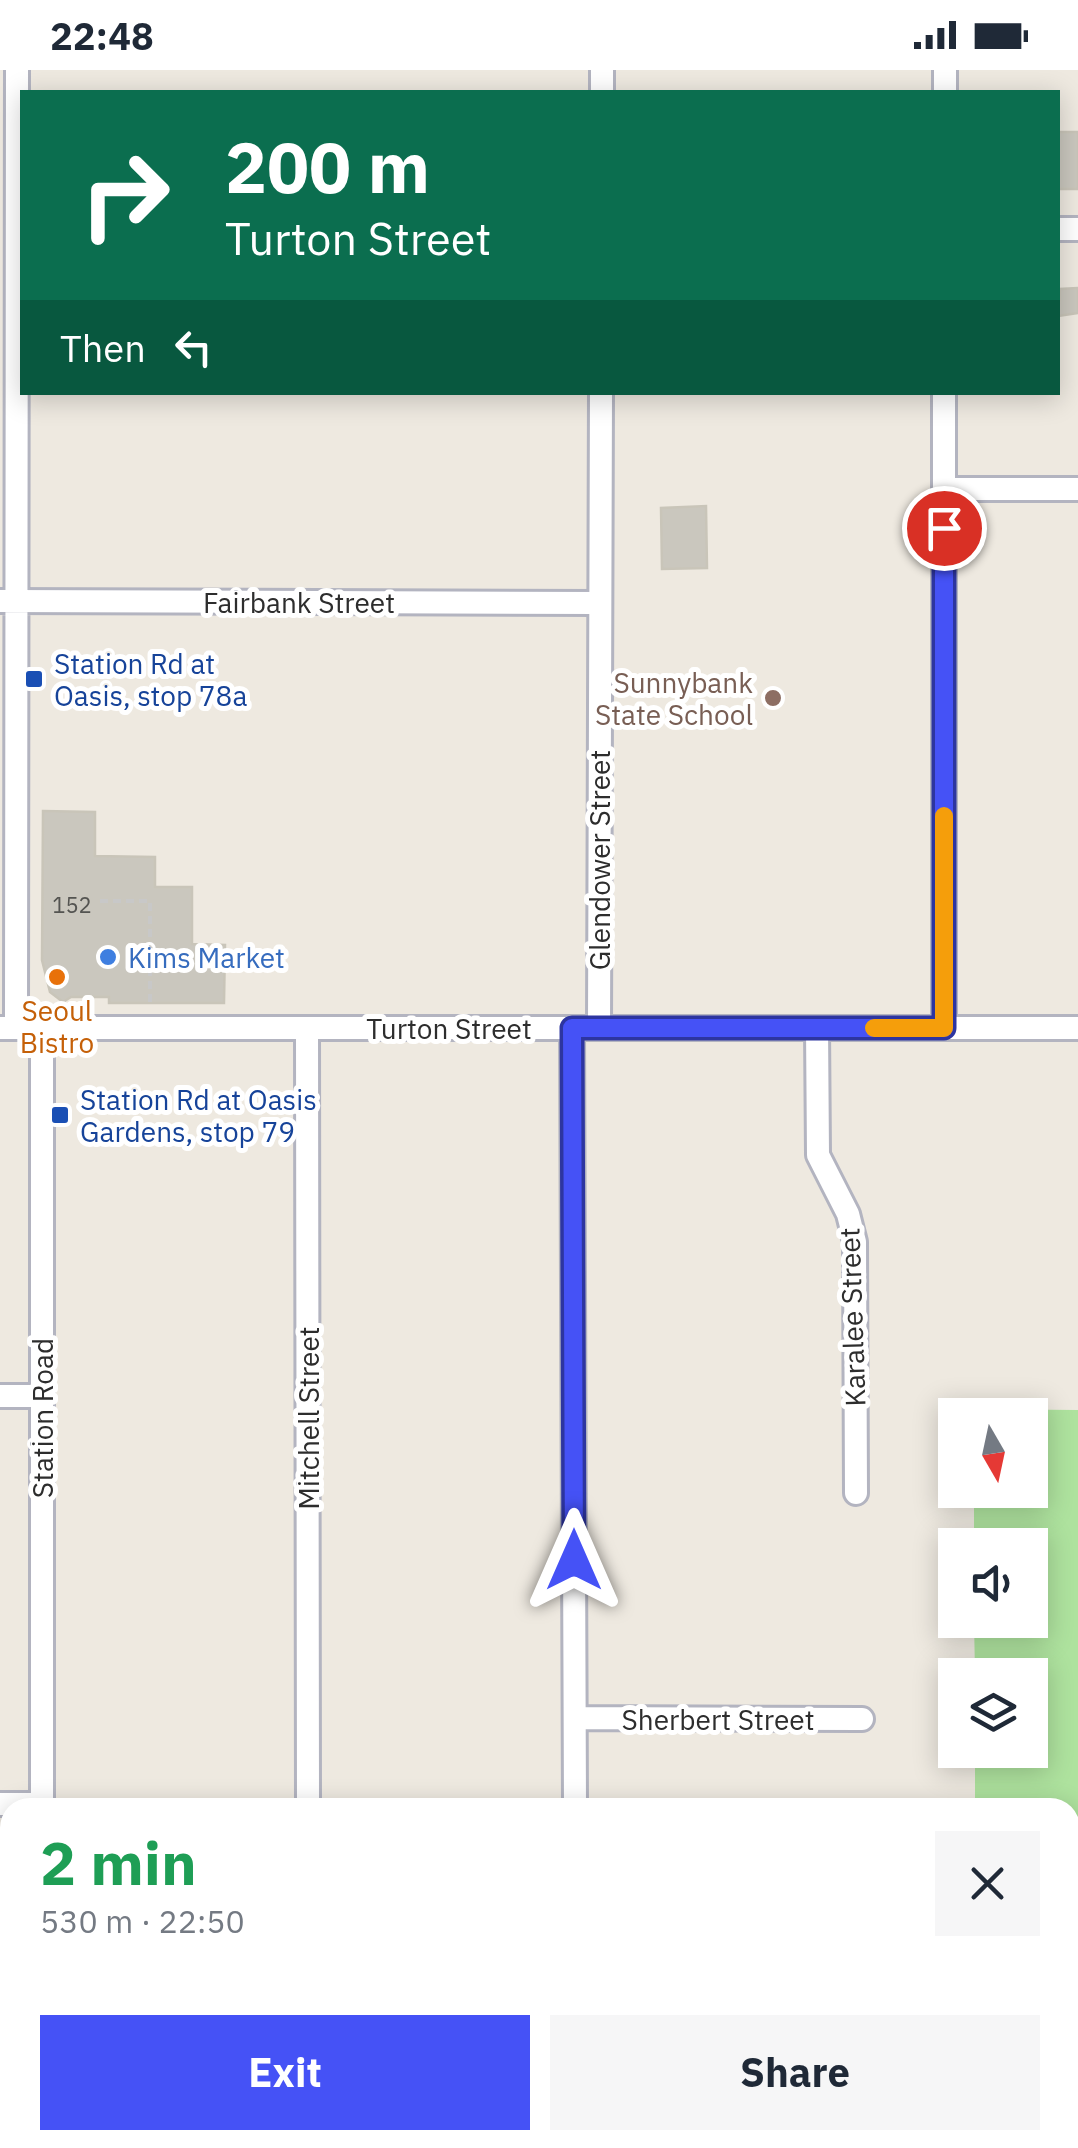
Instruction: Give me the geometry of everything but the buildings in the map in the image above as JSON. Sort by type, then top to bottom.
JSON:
[{"type":"street","points":[[8,1028],[8,601],[17,70]]},
{"type":"street","name":"Glendower Street","points":[[599,1028],[601,395]]},
{"type":"street","points":[[944,395],[944,1028]]},
{"type":"street","points":[[944,489],[1078,489]]},
{"type":"street","name":"Fairbank Street","points":[[8,601],[598,603]]},
{"type":"street","name":"Turton Street","points":[[8,1028],[1078,1028]]},
{"type":"street","name":"Station Road","points":[[42,1028],[42,1798]]},
{"type":"street","points":[[572,1028],[575,1798]]},
{"type":"street","name":"Karalee Street","points":[[817,1028],[818,1155],[848,1214],[855,1242],[856,1493]]},
{"type":"street","name":"Mitchell Street","points":[[307,1029],[308,1798]]},
{"type":"street","points":[[0,1396],[42,1396]]},
{"type":"street","name":"Sherbert Street","points":[[575,1718],[862,1718]]},
{"type":"path","points":[[100,901],[150,901],[150,1006]]},
{"type":"green space","points":[[1048,1410],[1078,1410],[1078,1798],[975,1798],[975,1768],[1048,1768],[1048,1658],[975,1658],[974,1638],[1048,1638],[1048,1528],[974,1528],[974,1508],[1048,1508]]},
{"type":"slow traffic","points":[[874,1028],[944,1028],[944,816]]},
{"type":"place","name":"Station Rd at Oasis, stop 78a","points":[[34,679]]},
{"type":"place","name":"Sunnybank State School","points":[[773,698]]},
{"type":"place","name":"Kims Market","points":[[108,957]]},
{"type":"place","name":"Seoul Bistro","points":[[57,977]]},
{"type":"place","name":"Station Rd at Oasis Gardens, stop 79","points":[[60,1115]]},
{"type":"route","points":[[574,1560],[572,1028],[944,1028],[944,528]]}]
